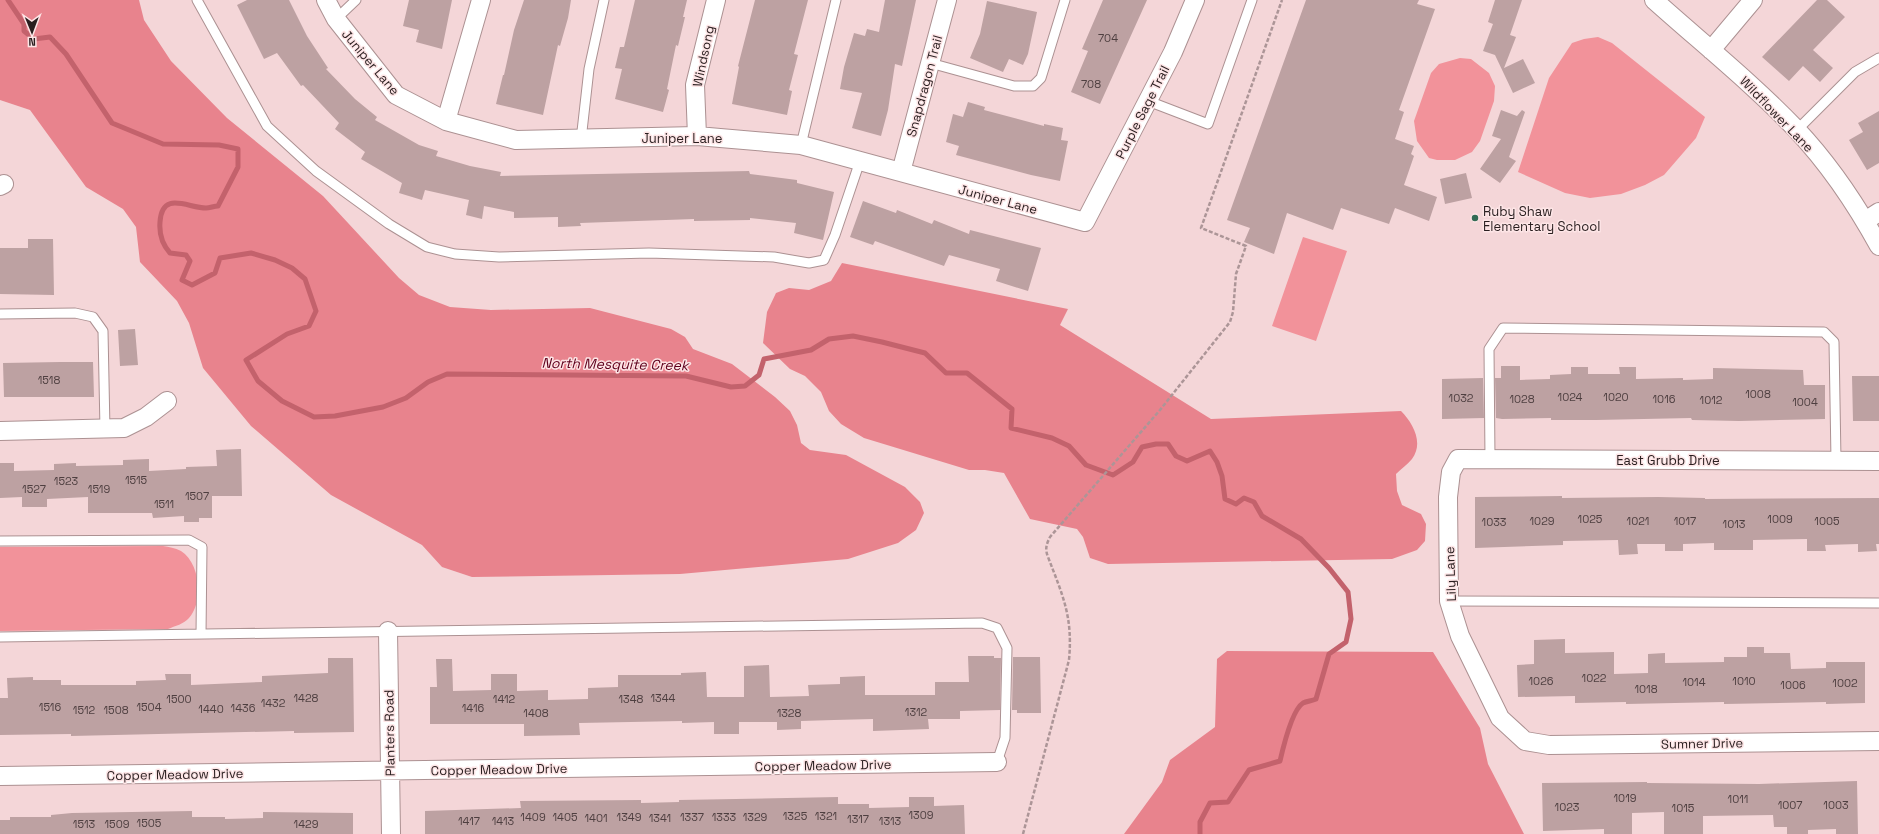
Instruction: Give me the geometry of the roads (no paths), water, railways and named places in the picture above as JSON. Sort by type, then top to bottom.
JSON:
[{"type":"street","name":"Juniper Lane","points":[[326,0],[336,19],[396,95],[446,121],[516,140],[581,140],[697,136],[801,145],[1085,222]]},
{"type":"street","points":[[446,121],[481,0]]},
{"type":"street","name":"Windsong","points":[[697,136],[695,85],[716,0]]},
{"type":"street","name":"Snapdragon Trail","points":[[901,172],[947,0]]},
{"type":"street","name":"Purple Sage Trail","points":[[1085,222],[1173,52],[1195,0]]},
{"type":"street","name":"Wildflower Lane","points":[[1654,0],[1751,84],[1797,130],[1832,172],[1872,216],[1879,246]]},
{"type":"street","points":[[1711,50],[1753,0]]},
{"type":"street","points":[[0,431],[105,430],[124,428],[146,417],[167,401]]},
{"type":"street","name":"East Grubb Drive","points":[[1458,459],[1879,460]]},
{"type":"street","name":"Lily Lane","points":[[1458,459],[1451,472],[1448,497],[1449,601],[1460,636],[1500,718],[1525,741]]},
{"type":"street","name":"Planters Road","points":[[388,631],[391,834]]},
{"type":"street","name":"Sumner Drive","points":[[1525,741],[1549,745],[1879,740]]},
{"type":"street","name":"Copper Meadow Drive","points":[[0,776],[997,762]]},
{"type":"lane","points":[[198,0],[267,126],[316,171],[389,224],[426,247],[455,254],[499,257],[649,253],[774,257],[809,263],[824,260],[835,235],[860,161]]},
{"type":"lane","points":[[336,19],[356,0]]},
{"type":"lane","points":[[581,140],[589,69],[604,0]]},
{"type":"lane","points":[[801,145],[836,0]]},
{"type":"lane","points":[[930,63],[1014,86],[1034,86],[1041,78],[1064,0]]},
{"type":"lane","points":[[1148,101],[1208,124],[1252,0]]},
{"type":"lane","points":[[1797,130],[1855,72],[1879,58]]},
{"type":"lane","points":[[0,314],[75,313],[94,317],[104,331],[105,430]]},
{"type":"lane","points":[[1490,459],[1489,349],[1503,328],[1824,332],[1834,342],[1836,460]]},
{"type":"lane","points":[[0,541],[190,540],[202,547],[201,634]]},
{"type":"lane","points":[[1449,601],[1879,602]]},
{"type":"lane","points":[[0,637],[982,623],[997,628],[1007,648],[1005,738],[997,762]]},
{"type":"waterway","name":"North Mesquite Creek","points":[[8,0],[24,24],[24,31],[34,39],[50,37],[66,54],[112,123],[163,144],[219,145],[238,149],[238,167],[218,206],[206,208],[177,203],[166,206],[162,212],[160,222],[162,239],[170,253],[186,255],[190,261],[182,280],[192,285],[215,273],[220,258],[251,253],[275,260],[292,268],[305,279],[316,311],[309,326],[287,334],[246,360],[258,381],[282,401],[314,417],[335,416],[383,407],[406,398],[428,382],[447,374],[686,376],[731,387],[745,386],[759,375],[764,359],[811,350],[829,339],[853,336],[925,353],[946,373],[967,373],[1012,409],[1011,428],[1052,438],[1069,446],[1086,465],[1113,475],[1133,462],[1142,447],[1156,444],[1168,444],[1176,456],[1187,461],[1210,451],[1217,462],[1222,476],[1225,499],[1236,504],[1244,498],[1254,502],[1262,516],[1301,539],[1329,568],[1348,592],[1351,619],[1346,642],[1329,654],[1316,699],[1303,703],[1295,713],[1288,730],[1280,761],[1249,770],[1228,802],[1210,803],[1200,822],[1200,834]]},
{"type":"place","name":"Ruby Shaw Elementary School","points":[[1475,218]]}]
